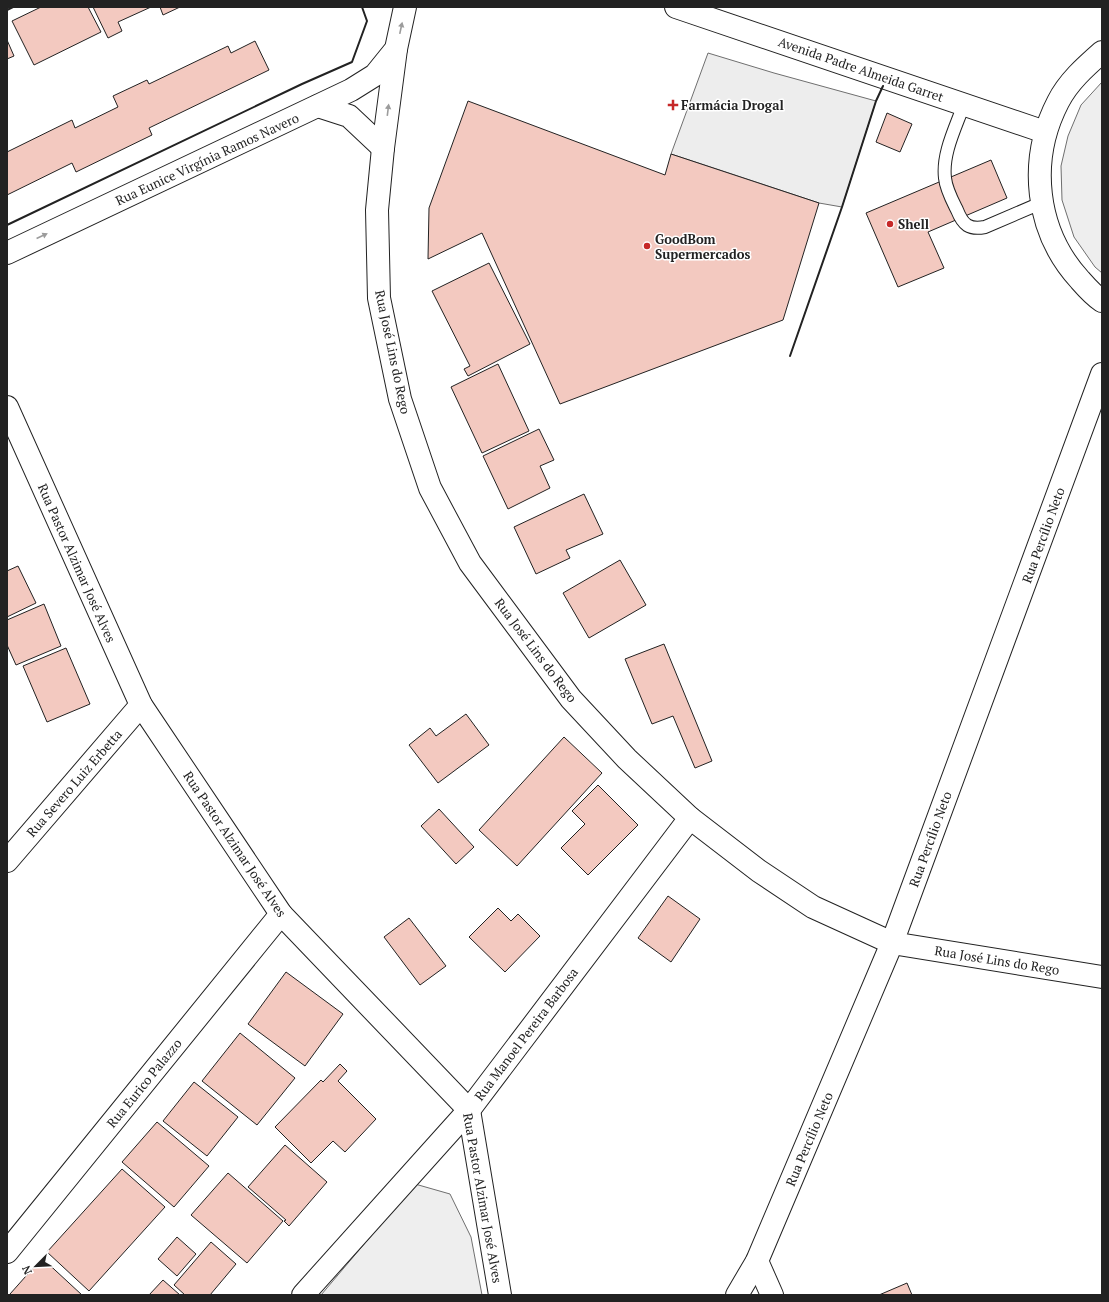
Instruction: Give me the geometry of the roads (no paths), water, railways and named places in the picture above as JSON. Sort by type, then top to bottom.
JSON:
[{"type":"street","name":"Rua José Lins do Rego","points":[[405,7],[396,49],[378,210],[379,298],[400,399],[430,488],[470,563],[571,699],[627,759],[690,818],[759,871],[813,907],[892,943],[1102,977]]},
{"type":"street","name":"Avenida Padre Almeida Garret","points":[[676,7],[1045,132]]},
{"type":"street","name":"Rua Eunice Virgínia Ramos Navero","points":[[7,253],[351,90],[375,75],[396,49]]},
{"type":"street","points":[[1102,52],[1078,74],[1058,101],[1045,132],[1039,167],[1041,203],[1051,238],[1069,269],[1094,295],[1102,301]]},
{"type":"street","points":[[318,106],[349,116],[384,148]]},
{"type":"street","name":"Rua Percílio Neto","points":[[738,1295],[758,1260],[892,943],[1102,374]]},
{"type":"street","name":"Rua Pastor Alzimar José Alves","points":[[7,407],[141,705],[281,914],[469,1110],[500,1295]]},
{"type":"street","name":"Rua Severo Luiz Erbetta","points":[[9,855],[141,705]]},
{"type":"street","name":"Rua Manoel Pereira Barbosa","points":[[304,1295],[469,1110],[690,818]]},
{"type":"street","name":"Rua Eurico Palazzo","points":[[7,1252],[281,914]]},
{"type":"street","points":[[758,1260],[772,1295]]},
{"type":"lane","points":[[964,104],[948,150],[945,165],[945,180],[960,217],[966,225],[976,228],[985,227],[1041,203]]},
{"type":"place","name":"Farmácia Drogal","points":[[673,105]]},
{"type":"place","name":"Shell","points":[[890,224]]},
{"type":"place","name":"GoodBom Supermercados","points":[[647,246]]}]
